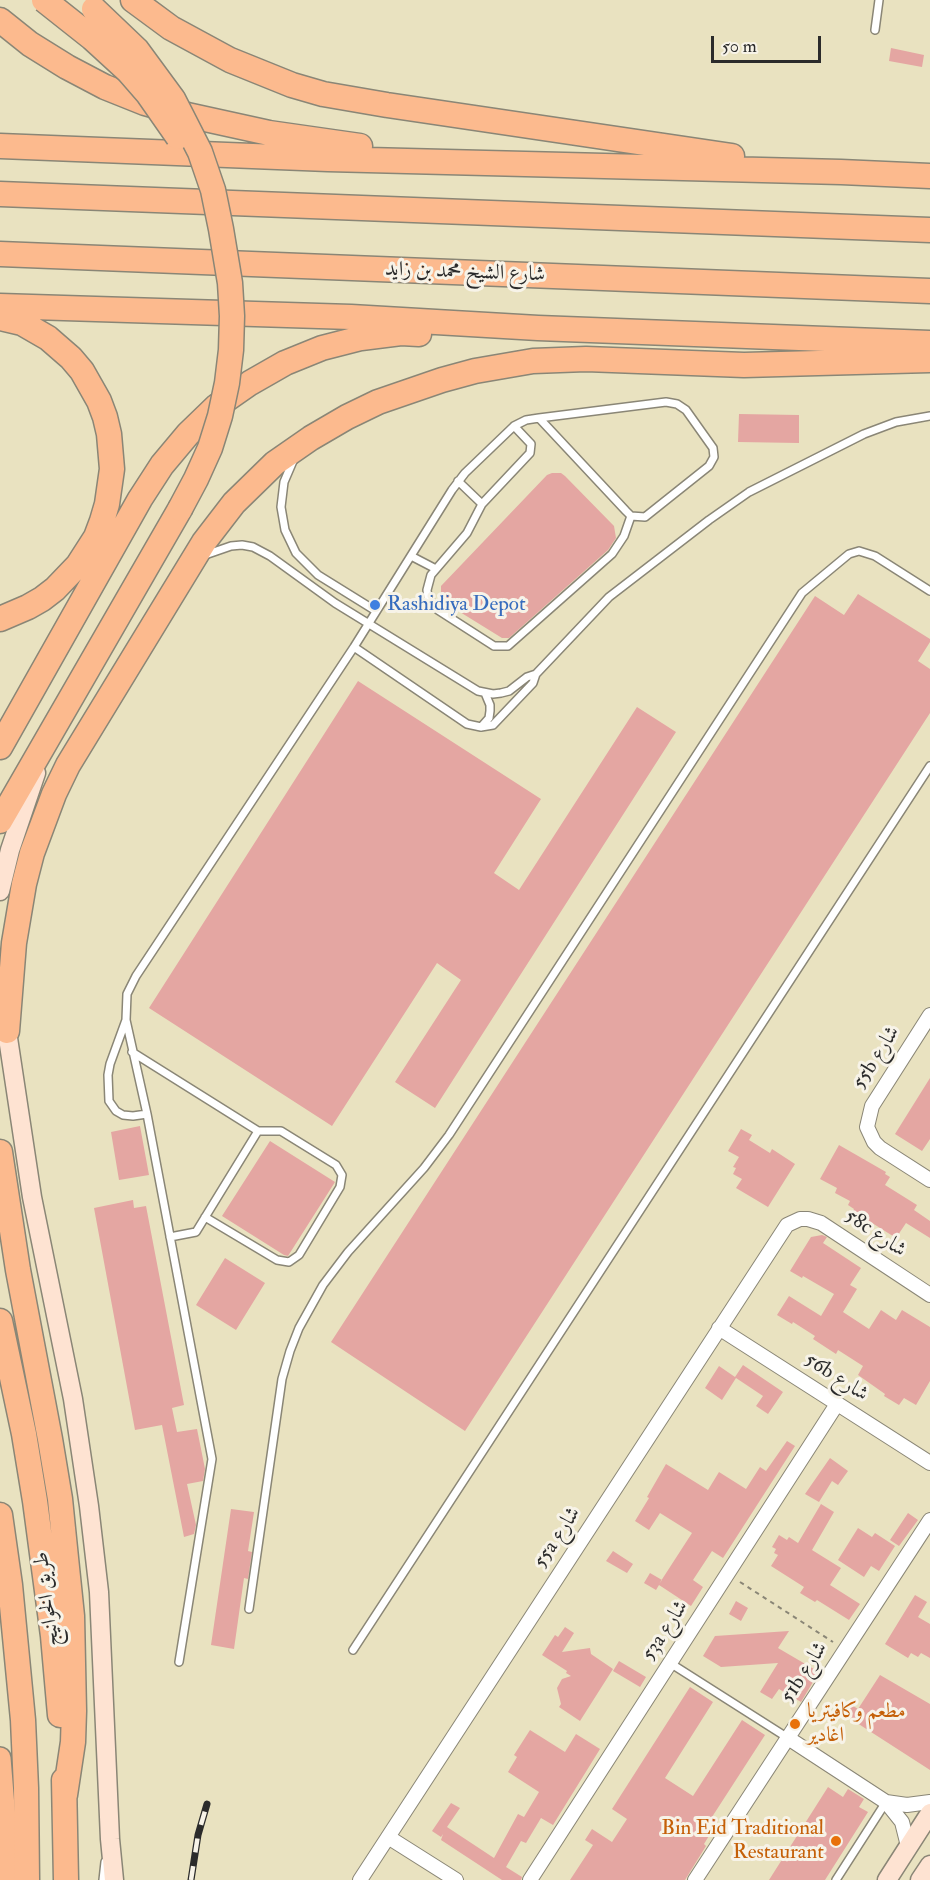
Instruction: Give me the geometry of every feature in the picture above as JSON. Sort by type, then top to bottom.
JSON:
[{"type":"highway","points":[[44,0],[92,38],[128,71],[166,118],[197,170],[224,249]]},
{"type":"highway","points":[[132,0],[171,28],[230,60],[292,85],[323,94],[841,172]]},
{"type":"highway","points":[[0,821],[196,479],[210,448],[220,416],[231,350],[230,283],[217,210],[207,171],[183,116],[162,82],[124,36],[89,4]]},
{"type":"highway","points":[[0,20],[39,50],[105,87],[145,103],[187,115],[269,133],[353,146],[557,164]]},
{"type":"highway","points":[[0,146],[328,159],[930,176]]},
{"type":"highway","points":[[0,194],[930,230]]},
{"type":"highway","name":"شارع الشيخ محمد بن زايد","points":[[0,254],[930,291]]},
{"type":"highway","points":[[0,306],[351,317],[538,328],[930,343]]},
{"type":"highway","points":[[0,318],[22,323],[48,338],[82,371],[105,417],[112,469],[107,504],[96,537],[78,565],[42,599],[0,619]]},
{"type":"highway","points":[[0,747],[140,499],[162,465],[188,434],[217,406],[249,382],[285,363],[322,348],[361,338],[401,333],[502,334],[538,328]]},
{"type":"highway","points":[[7,1030],[18,915],[27,873],[42,823],[68,765],[210,534],[234,503],[275,463],[347,417],[410,390],[475,371],[533,361],[586,359],[768,364],[930,360]]},
{"type":"highway","points":[[0,1152],[18,1270],[60,1498],[72,1616],[73,1742],[65,1794]]},
{"type":"highway","points":[[0,1208],[18,1270]]},
{"type":"highway","name":"طريق الخوانيج","points":[[0,1321],[24,1434],[43,1557],[59,1704],[65,1794],[66,1880]]},
{"type":"highway","name":"طريق الخوانيج","points":[[0,1515],[12,1597],[23,1720],[27,1788],[27,1880]]},
{"type":"main road","points":[[0,1758],[10,1880]]},
{"type":"street","points":[[0,891],[10,850],[50,732]]},
{"type":"street","points":[[0,992],[32,1197],[73,1399],[90,1506],[99,1592],[110,1839],[114,1880]]},
{"type":"street","name":"55b شارع","points":[[930,1015],[872,1106],[867,1127],[874,1142],[880,1148],[930,1180]]},
{"type":"street","name":"58c شارع","points":[[793,1221],[808,1219],[822,1224],[930,1295]]},
{"type":"street","name":"55a شارع","points":[[360,1880],[778,1237],[793,1221]]},
{"type":"street","name":"56b شارع","points":[[719,1328],[930,1464]]},
{"type":"street","name":"53a شارع","points":[[530,1880],[837,1404]]},
{"type":"street","name":"51b شارع","points":[[695,1880],[930,1520]]},
{"type":"street","points":[[788,1738],[886,1802],[902,1822],[909,1846]]},
{"type":"street","points":[[886,1802],[907,1805],[930,1802]]},
{"type":"street","points":[[887,1880],[930,1813]]},
{"type":"street","points":[[388,1837],[456,1880]]},
{"type":"street","points":[[920,1880],[930,1865]]},
{"type":"lane","points":[[875,30],[879,0]]},
{"type":"lane","points":[[179,1662],[212,1459],[147,1114],[126,1020],[127,994],[135,976],[354,647],[458,482],[514,426],[526,420],[539,418],[666,402],[677,404],[686,410],[713,447],[714,458],[651,514],[645,517],[631,516],[539,418]]},
{"type":"lane","points":[[354,647],[467,724],[481,728],[493,724],[533,683],[536,674],[609,597],[669,550],[750,492],[864,434],[896,422],[930,416]]},
{"type":"lane","points":[[514,426],[531,444],[530,453],[482,504],[467,533],[431,575],[427,590],[432,605],[494,646],[508,646],[612,554],[624,536],[631,516]]},
{"type":"lane","points":[[311,438],[298,452],[288,469],[284,482],[281,507],[285,530],[296,553],[318,575],[376,611]]},
{"type":"lane","points":[[458,482],[482,504]]},
{"type":"lane","points":[[183,577],[190,567],[208,553],[219,548],[242,545],[253,547],[471,688],[485,693],[501,693],[536,674]]},
{"type":"lane","points":[[249,1609],[282,1379],[299,1328],[323,1285],[348,1252],[424,1168],[449,1135],[802,593],[849,554],[859,551],[875,556],[930,591]]},
{"type":"lane","points":[[411,556],[436,569]]},
{"type":"lane","points":[[309,585],[318,575]]},
{"type":"lane","points":[[481,728],[489,718],[490,711],[485,693]]},
{"type":"lane","points":[[353,1650],[930,766]]},
{"type":"lane","points":[[126,1020],[110,1064],[108,1101],[116,1111],[123,1115],[147,1114]]},
{"type":"lane","points":[[132,1052],[258,1131],[281,1131],[336,1165],[342,1175],[340,1187],[298,1255],[289,1262],[277,1260],[205,1217]]},
{"type":"lane","points":[[170,1237],[196,1232],[258,1131]]},
{"type":"lane","points":[[670,1663],[788,1738]]},
{"type":"lane","points":[[836,1880],[886,1802]]},
{"type":"lane","points":[[103,1880],[110,1839]]},
{"type":"path","points":[[727,1574],[845,1650]]},
{"type":"building","points":[[891,48],[924,55],[922,67],[889,61]]},
{"type":"building","points":[[739,414],[799,415],[799,443],[738,442]]},
{"type":"building","points":[[561,473],[565,476],[614,526],[616,538],[608,550],[509,638],[502,638],[447,604],[441,596],[441,586],[547,475]]},
{"type":"building","points":[[858,594],[930,639],[918,661],[930,669],[930,713],[465,1431],[331,1342],[815,596],[844,615]]},
{"type":"building","points":[[358,681],[541,799],[494,873],[519,890],[637,707],[676,732],[435,1108],[395,1082],[461,980],[437,963],[332,1126],[149,1008]]},
{"type":"building","points":[[930,1078],[930,1139],[922,1151],[895,1134]]},
{"type":"building","points":[[140,1126],[149,1175],[119,1180],[111,1132]]},
{"type":"building","points":[[741,1129],[752,1135],[749,1140],[770,1153],[772,1149],[795,1164],[768,1207],[736,1188],[742,1179],[733,1174],[736,1168],[733,1167],[739,1157],[728,1151]]},
{"type":"building","points":[[270,1141],[335,1182],[288,1256],[222,1216]]},
{"type":"building","points":[[839,1145],[886,1172],[885,1174],[890,1177],[885,1185],[917,1205],[914,1210],[930,1221],[930,1238],[906,1223],[896,1238],[853,1211],[854,1209],[848,1205],[850,1201],[835,1193],[837,1188],[820,1179]]},
{"type":"building","points":[[133,1200],[134,1208],[146,1206],[184,1405],[172,1408],[177,1432],[197,1429],[205,1469],[203,1481],[187,1484],[196,1525],[194,1534],[184,1537],[162,1425],[135,1430],[94,1208]]},
{"type":"building","points":[[822,1235],[827,1237],[823,1243],[861,1268],[850,1285],[857,1289],[843,1312],[869,1329],[881,1310],[896,1320],[902,1310],[930,1327],[930,1381],[916,1405],[904,1398],[899,1405],[884,1396],[885,1394],[858,1375],[863,1366],[838,1350],[836,1354],[813,1339],[815,1336],[777,1315],[789,1296],[821,1316],[834,1294],[790,1271],[811,1237]]},
{"type":"building","points":[[225,1258],[265,1283],[236,1330],[196,1305]]},
{"type":"building","points":[[743,1365],[783,1392],[768,1414],[756,1406],[763,1396],[736,1378],[722,1400],[705,1388],[719,1366],[735,1377]]},
{"type":"building","points":[[787,1441],[795,1446],[723,1558],[712,1551],[693,1580],[703,1587],[691,1606],[659,1585],[656,1590],[644,1583],[650,1573],[662,1580],[692,1533],[660,1513],[649,1530],[635,1521],[666,1464],[708,1490],[719,1472],[746,1489],[760,1467],[766,1471]]},
{"type":"building","points":[[830,1458],[848,1471],[838,1485],[832,1481],[819,1502],[805,1494]]},
{"type":"building","points":[[821,1504],[834,1512],[812,1550],[841,1568],[830,1585],[860,1604],[849,1620],[817,1600],[815,1602],[800,1593],[804,1587],[771,1566],[778,1555],[774,1553],[776,1549],[772,1547],[779,1535],[787,1540],[789,1537],[798,1543]]},
{"type":"building","points":[[231,1509],[254,1512],[248,1551],[252,1552],[248,1579],[244,1578],[234,1649],[211,1645]]},
{"type":"building","points":[[908,1513],[918,1520],[899,1546],[890,1540]]},
{"type":"building","points":[[858,1528],[872,1537],[875,1533],[895,1546],[879,1571],[871,1566],[864,1577],[838,1560]]},
{"type":"building","points":[[613,1551],[633,1564],[627,1573],[606,1561]]},
{"type":"building","points":[[915,1595],[927,1602],[918,1617],[930,1624],[930,1658],[921,1653],[918,1657],[911,1653],[908,1658],[885,1644]]},
{"type":"building","points":[[736,1601],[748,1608],[741,1621],[729,1614]]},
{"type":"building","points":[[565,1627],[574,1633],[562,1652],[590,1648],[591,1654],[613,1669],[580,1721],[559,1707],[561,1704],[557,1688],[562,1679],[571,1676],[542,1655],[555,1635],[558,1637]]},
{"type":"building","points":[[789,1631],[778,1648],[819,1672],[801,1702],[779,1689],[772,1699],[760,1692],[778,1663],[721,1667],[703,1656],[715,1636]]},
{"type":"building","points":[[619,1661],[646,1677],[640,1687],[613,1671]]},
{"type":"building","points":[[880,1675],[930,1704],[930,1770],[840,1712],[847,1702],[858,1709]]},
{"type":"building","points":[[690,1687],[713,1702],[665,1778],[693,1796],[742,1720],[765,1735],[712,1817],[718,1821],[685,1880],[570,1880],[593,1845],[585,1840],[592,1829],[612,1842],[627,1819],[612,1809]]},
{"type":"building","points":[[530,1730],[565,1752],[576,1734],[600,1749],[553,1825],[541,1818],[526,1843],[521,1841],[506,1867],[522,1877],[521,1880],[502,1880],[441,1840],[443,1834],[441,1837],[432,1831],[451,1803],[460,1808],[447,1827],[494,1858],[518,1814],[524,1817],[539,1792],[508,1772],[517,1757],[514,1755]]},
{"type":"building","points":[[828,1787],[843,1797],[848,1789],[864,1799],[859,1807],[868,1812],[825,1880],[769,1880]]},
{"type":"railway","points":[[191,1880],[198,1835],[207,1804]]},
{"type":"place","name":"Rashidiya Depot","points":[[375,605]]},
{"type":"place","name":"مطعم وكافيتريا اغادير","points":[[795,1724]]},
{"type":"place","name":"Bin Eid Traditional Restaurant","points":[[836,1841]]}]
